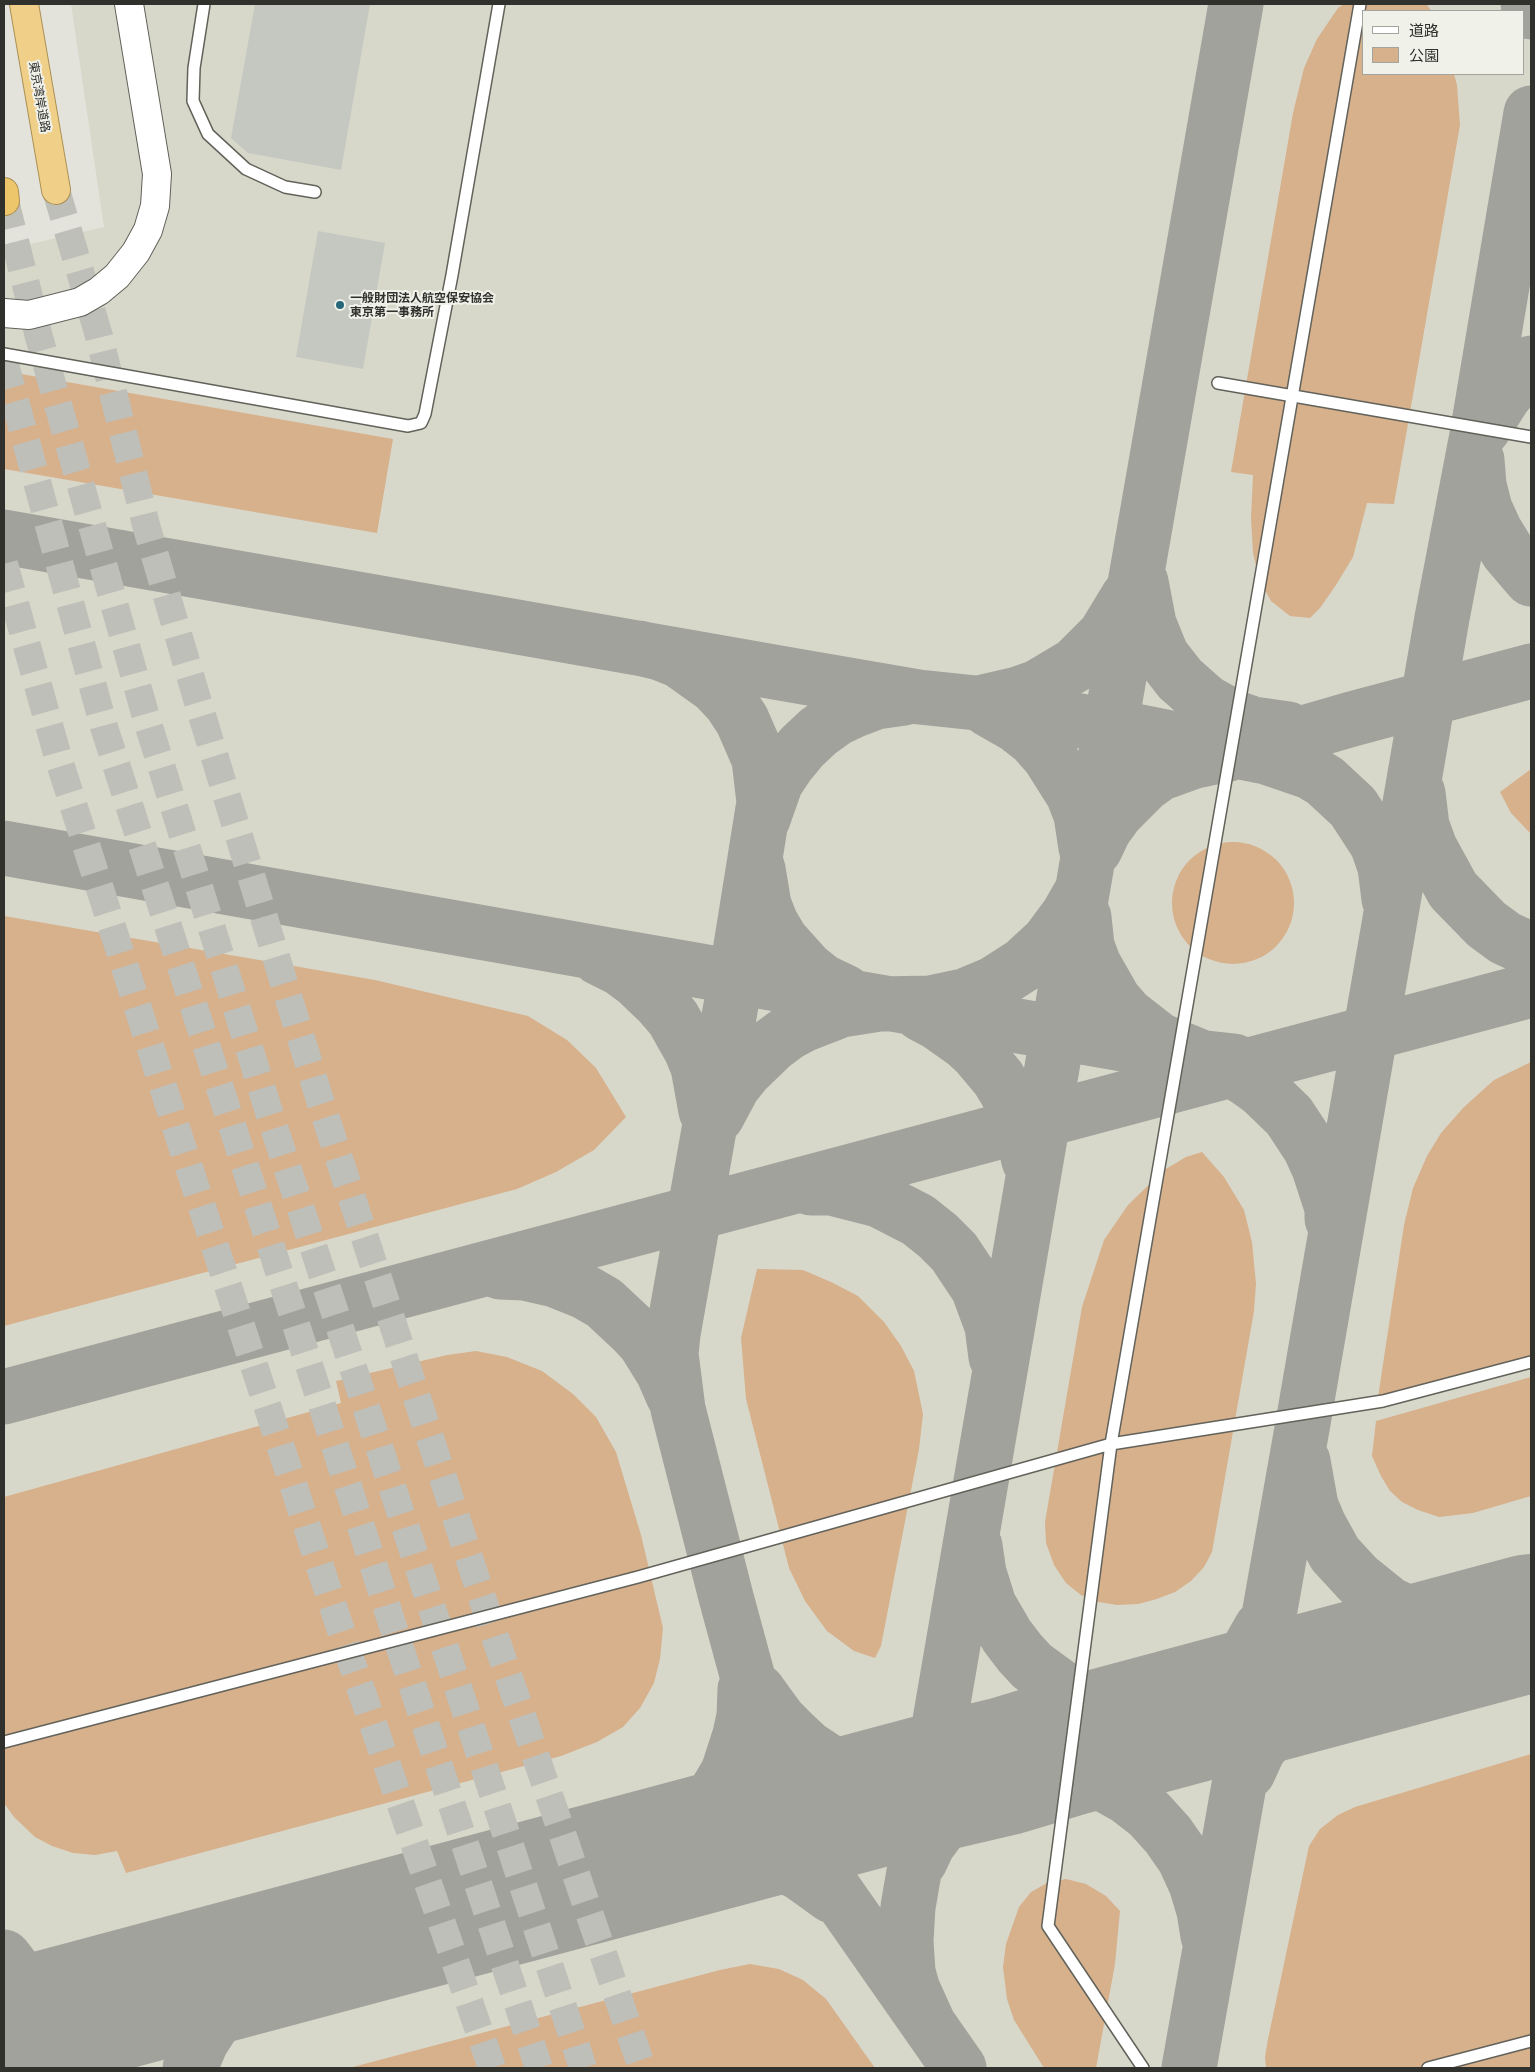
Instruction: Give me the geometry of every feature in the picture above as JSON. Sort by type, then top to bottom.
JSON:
[{"type":"highway","name":"東京湾岸道路","points":[[24,4],[56,190]]},
{"type":"street","points":[[4,313],[29,315],[80,302],[99,291],[117,276],[136,252],[148,230],[155,206],[158,174],[129,4]]},
{"type":"lane","points":[[204,4],[194,68],[193,101],[208,134],[246,169],[285,187],[315,192]]},
{"type":"lane","points":[[4,354],[408,426],[421,423],[426,414],[452,275],[499,4]]},
{"type":"lane","points":[[1143,2068],[1048,1926],[1111,1444],[1360,4]]},
{"type":"lane","points":[[1218,383],[1531,437]]},
{"type":"lane","points":[[4,1742],[638,1578],[1111,1444],[1383,1401],[1531,1362]]},
{"type":"lane","points":[[1428,2068],[1531,2041]]},
{"type":"shaded area","points":[[71,4],[1531,4],[1531,2068],[4,2068],[4,250],[104,227]]},
{"type":"green space","points":[[1344,4],[1425,4],[1428,6],[1430,10],[1362,10],[1362,75],[1454,75],[1457,85],[1460,125],[1394,504],[1367,503],[1353,557],[1320,608],[1310,618],[1290,616],[1271,601],[1259,579],[1253,553],[1251,518],[1253,475],[1231,472],[1293,113],[1304,68],[1317,39],[1338,8]]},
{"type":"green space","points":[[4,371],[393,439],[377,533],[4,469]]},
{"type":"green space","points":[[1531,769],[1531,834],[1511,813],[1500,792]]},
{"type":"green space","points":[[1233,842],[1245,843],[1256,847],[1267,852],[1276,860],[1284,869],[1289,880],[1293,891],[1293,915],[1289,926],[1284,937],[1276,946],[1267,954],[1256,959],[1245,963],[1233,964],[1221,963],[1210,959],[1199,954],[1190,946],[1182,937],[1177,926],[1173,915],[1172,903],[1173,891],[1177,880],[1182,869],[1190,860],[1199,852],[1210,847],[1221,843]]},
{"type":"green space","points":[[4,916],[375,980],[528,1016],[567,1040],[596,1068],[626,1117],[594,1150],[556,1172],[517,1189],[4,1326]]},
{"type":"green space","points":[[1531,1062],[1531,1363],[1377,1404],[1404,1225],[1413,1188],[1427,1156],[1441,1133],[1464,1107],[1494,1080]]},
{"type":"green space","points":[[1202,1152],[1224,1177],[1244,1210],[1252,1242],[1256,1284],[1254,1311],[1212,1552],[1204,1567],[1191,1581],[1175,1592],[1138,1604],[1117,1605],[1093,1601],[1081,1595],[1066,1583],[1054,1565],[1046,1543],[1045,1522],[1082,1307],[1104,1240],[1128,1205],[1164,1170],[1186,1157]]},
{"type":"green space","points":[[757,1269],[803,1270],[858,1296],[884,1322],[901,1346],[914,1371],[923,1414],[919,1449],[881,1646],[875,1658],[854,1651],[827,1631],[805,1601],[789,1568],[746,1399],[741,1338]]},
{"type":"green space","points":[[476,1351],[507,1357],[542,1371],[573,1394],[596,1417],[616,1452],[641,1535],[663,1628],[660,1659],[654,1683],[640,1708],[623,1727],[597,1742],[561,1756],[126,1873],[117,1851],[95,1855],[73,1853],[52,1846],[35,1837],[14,1817],[4,1803],[4,1497],[341,1403],[336,1381],[447,1355]]},
{"type":"green space","points":[[1531,1377],[1531,1496],[1473,1513],[1439,1517],[1402,1502],[1390,1491],[1372,1456],[1376,1421]]},
{"type":"green space","points":[[1531,1754],[1531,2068],[1266,2068],[1265,2057],[1268,2039],[1309,1846],[1320,1829],[1338,1815],[1355,1807]]},
{"type":"green space","points":[[1066,1879],[1086,1884],[1106,1896],[1120,1911],[1115,1964],[1096,2068],[1044,2068],[1014,2020],[1007,1999],[1003,1967],[1006,1944],[1019,1907],[1031,1892],[1047,1883]]},
{"type":"green space","points":[[750,1964],[779,1969],[803,1980],[826,1999],[875,2068],[349,2068],[720,1970]]},
{"type":"building","points":[[255,4],[370,4],[341,170],[248,153],[231,138]]},
{"type":"building","points":[[318,231],[385,243],[363,369],[296,357]]},
{"type":"taxiway","points":[[928,2023],[913,1990],[908,1972],[906,1941],[908,1907],[1236,4]]},
{"type":"taxiway","points":[[1528,4],[1531,12]]},
{"type":"taxiway","points":[[1189,2068],[1442,618],[1477,435],[1531,113]]},
{"type":"taxiway","points":[[1483,429],[1504,396],[1531,363]]},
{"type":"taxiway","points":[[1477,460],[1479,485],[1485,509],[1495,531],[1508,552],[1531,579]]},
{"type":"taxiway","points":[[4,537],[919,697],[976,703],[1110,726],[1266,757],[1310,772],[1325,781],[1353,807],[1377,844],[1385,867],[1389,899]]},
{"type":"taxiway","points":[[1141,582],[1149,624],[1162,656],[1180,679],[1206,702],[1233,717],[1253,724],[1288,729]]},
{"type":"taxiway","points":[[983,702],[1038,687],[1075,665],[1105,635],[1128,597]]},
{"type":"taxiway","points":[[639,648],[660,653],[680,661],[715,686],[730,702],[742,720],[759,759],[764,802],[736,977],[673,1334],[671,1354],[678,1409],[726,1597],[787,1822],[959,2068]]},
{"type":"taxiway","points":[[1238,752],[1531,671]]},
{"type":"taxiway","points":[[763,819],[776,782],[802,747],[818,732],[836,719],[855,710],[876,702],[904,698]]},
{"type":"taxiway","points":[[988,709],[1016,725],[1034,739],[1049,756],[1073,794],[1081,815],[1086,848]]},
{"type":"taxiway","points":[[1095,849],[1104,830],[1117,812],[1145,784],[1159,774],[1195,761],[1229,754]]},
{"type":"taxiway","points":[[1418,793],[1422,826],[1430,848],[1453,890],[1486,924],[1505,938],[1531,950]]},
{"type":"taxiway","points":[[4,848],[1197,1057],[1234,1061]]},
{"type":"taxiway","points":[[758,869],[764,905],[771,923],[781,940],[807,969],[822,981],[845,992]]},
{"type":"taxiway","points":[[717,1116],[733,1086],[745,1071],[773,1044],[788,1033],[841,1010],[879,1004],[931,1003],[964,996],[995,983],[1023,965],[1048,942],[1079,896]]},
{"type":"taxiway","points":[[1084,917],[1087,946],[1094,965],[1114,1000],[1127,1015],[1159,1040],[1230,1069],[1247,1079],[1261,1089],[1289,1116],[1310,1148],[1319,1168],[1332,1208],[1332,1219]]},
{"type":"taxiway","points":[[599,958],[621,969],[636,980],[673,1018],[698,1067],[706,1111]]},
{"type":"taxiway","points":[[4,1397],[1531,990]]},
{"type":"taxiway","points":[[921,1014],[938,1023],[965,1042],[998,1078],[1019,1119],[1029,1161]]},
{"type":"taxiway","points":[[811,1188],[832,1188],[879,1200],[918,1220],[938,1236],[954,1252],[978,1288],[992,1326],[996,1357]]},
{"type":"taxiway","points":[[500,1272],[524,1273],[555,1280],[585,1292],[604,1303],[645,1343],[663,1372],[673,1395]]},
{"type":"taxiway","points":[[1303,1461],[1311,1506],[1319,1525],[1335,1554],[1358,1579],[1389,1604],[1428,1622],[1465,1631],[1500,1631]]},
{"type":"taxiway","points":[[975,1546],[979,1573],[989,1605],[1007,1636],[1020,1653],[1032,1666],[1069,1693],[1129,1716],[1144,1719],[1169,1719],[1191,1708],[1219,1686],[1234,1669],[1248,1651],[1261,1628]]},
{"type":"taxiway","points":[[1248,1772],[1258,1750],[1281,1719],[1310,1693],[1344,1674]]},
{"type":"taxiway","points":[[633,1863],[650,1855],[681,1832],[707,1805],[718,1789],[728,1772],[740,1735],[744,1716],[745,1689]]},
{"type":"taxiway","points":[[758,1691],[779,1720],[792,1733],[808,1748],[840,1769],[871,1778],[913,1784],[929,1784]]},
{"type":"taxiway","points":[[920,1861],[928,1844],[951,1813],[982,1783],[1006,1766],[1048,1767],[1076,1773],[1102,1783],[1127,1797],[1149,1814],[1168,1835],[1184,1858],[1196,1884],[1204,1911],[1208,1936]]},
{"type":"taxiway","points":[[830,1811],[875,1789],[899,1767]]},
{"type":"taxiway","points":[[679,1851],[703,1848],[751,1854],[775,1861],[800,1873],[832,1896]]},
{"type":"taxiway","points":[[190,2068],[201,2042],[219,2014],[241,1988],[268,1965],[296,1953]]},
{"type":"taxiway","points":[[4,1957],[89,2068]]},
{"type":"runway","points":[[4,2031],[929,1784],[1006,1766],[1072,1746],[1531,1623]]},
{"type":"tunnel","points":[[56,190],[99,336],[146,525],[200,709],[319,1097],[489,1619],[642,2068]]},
{"type":"tunnel","points":[[5,201],[39,337],[146,717],[269,1112],[583,2068]]},
{"type":"tunnel","points":[[4,361],[104,727],[398,1642],[539,2068]]},
{"type":"tunnel","points":[[4,564],[58,757],[180,1140],[349,1655],[492,2068]]},
{"type":"place","name":"一般財団法人航空保安協会 東京第一事務所","points":[[340,305]]}]
